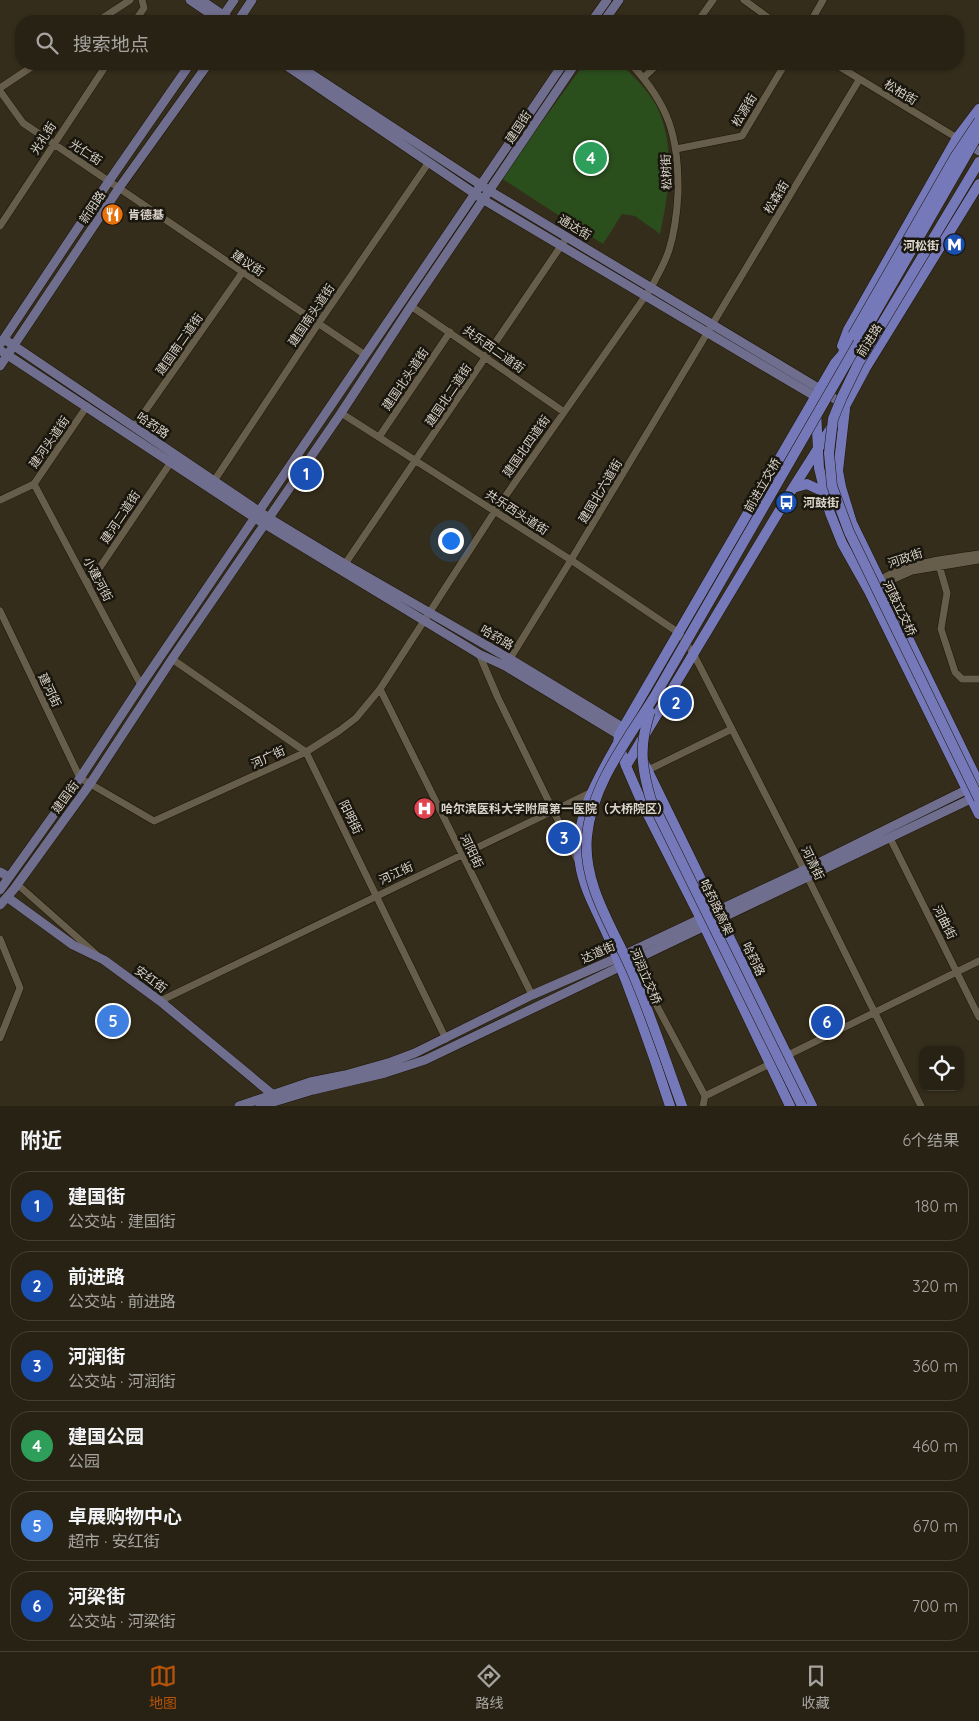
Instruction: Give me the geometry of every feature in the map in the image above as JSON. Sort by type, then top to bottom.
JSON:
[{"type":"highway","name":"前进路","points":[[620,735],[835,363],[848,330],[957,138],[979,109]]},
{"type":"highway","name":"前进路","points":[[835,363],[842,355],[955,157],[979,121]]},
{"type":"highway","name":"前进立交桥","points":[[588,855],[589,825],[602,784],[656,694],[979,133]]},
{"type":"highway","name":"河鼓立交桥","points":[[974,796],[849,532],[832,486],[830,453],[833,419],[858,364],[979,162]]},
{"type":"highway","name":"前进路","points":[[626,766],[793,488],[845,406],[865,369],[979,184]]},
{"type":"highway","points":[[818,393],[819,468],[830,513],[842,543],[869,591],[974,796],[979,814]]},
{"type":"highway","points":[[845,406],[838,471],[840,487],[852,523],[979,784]]},
{"type":"highway","points":[[793,488],[807,484],[824,492]]},
{"type":"highway","name":"哈药路高架","points":[[656,694],[645,726],[642,744],[643,772],[650,800],[802,1106]]},
{"type":"highway","points":[[620,735],[626,766],[643,805],[702,922],[790,1106]]},
{"type":"highway","points":[[620,735],[590,794],[582,819],[580,863],[588,890],[619,962],[652,1050],[670,1106]]},
{"type":"highway","name":"哈药路","points":[[620,735],[636,750],[648,770],[812,1106]]},
{"type":"highway","name":"河润立交桥","points":[[588,855],[593,884],[605,916],[636,981],[682,1106]]},
{"type":"main road","points":[[190,0],[213,15]]},
{"type":"main road","points":[[201,0],[216,15]]},
{"type":"main road","points":[[224,15],[234,0]]},
{"type":"main road","points":[[242,15],[252,0]]},
{"type":"main road","points":[[596,15],[606,0]]},
{"type":"main road","points":[[608,15],[619,0]]},
{"type":"main road","name":"新阳路","points":[[0,366],[2,346],[109,181],[186,70]]},
{"type":"main road","name":"新阳路","points":[[2,346],[14,346],[120,188],[204,70]]},
{"type":"main road","name":"通达街","points":[[293,70],[484,200],[561,246],[648,292],[818,393],[845,406]]},
{"type":"main road","name":"通达街","points":[[305,70],[490,191],[567,237],[648,292]]},
{"type":"main road","name":"建国街","points":[[0,890],[80,778],[140,685],[559,70]]},
{"type":"main road","name":"建国街","points":[[0,905],[90,784],[172,659],[341,413],[571,70]]},
{"type":"main road","points":[[965,129],[979,138]]},
{"type":"main road","points":[[957,138],[979,151]]},
{"type":"main road","name":"哈药路","points":[[2,346],[171,462],[427,617],[507,663],[620,735]]},
{"type":"main road","name":"哈药路","points":[[14,346],[214,481],[257,515]]},
{"type":"main road","name":"哈药路","points":[[267,521],[346,564],[427,617],[478,654],[507,663]]},
{"type":"main road","points":[[806,874],[890,838],[974,796],[979,784]]},
{"type":"main road","points":[[806,874],[974,796]]},
{"type":"main road","points":[[0,872],[9,877]]},
{"type":"main road","name":"达道街","points":[[260,1106],[282,1103],[313,1090],[385,1073],[425,1060],[619,962],[806,874]]},
{"type":"main road","name":"安红街","points":[[7,897],[73,945],[104,960],[160,1001],[272,1094]]},
{"type":"main road","name":"达道街","points":[[239,1106],[310,1082],[345,1075],[391,1062],[446,1039],[532,995],[619,962],[633,961],[702,922]]},
{"type":"street","points":[[107,15],[130,0]]},
{"type":"street","points":[[139,15],[144,8],[142,0]]},
{"type":"street","points":[[702,15],[713,0]]},
{"type":"street","points":[[744,0],[765,15]]},
{"type":"street","points":[[815,15],[824,0]]},
{"type":"street","points":[[0,90],[28,70]]},
{"type":"street","name":"光礼街","points":[[0,226],[103,70]]},
{"type":"street","name":"松树街","points":[[636,70],[662,104],[671,125],[676,149],[678,180],[675,230],[668,252],[648,292]]},
{"type":"street","points":[[643,78],[652,70]]},
{"type":"street","name":"松源街","points":[[676,149],[742,136],[781,70]]},
{"type":"street","name":"松柏街","points":[[843,70],[957,138]]},
{"type":"street","name":"松森街","points":[[710,329],[859,80]]},
{"type":"street","name":"光仁街","points":[[0,90],[23,123],[120,188]]},
{"type":"street","name":"建国南头道街","points":[[214,481],[318,324],[429,162]]},
{"type":"street","name":"建议街","points":[[120,188],[242,273],[365,355]]},
{"type":"street","name":"建国北二道街","points":[[346,564],[567,237]]},
{"type":"street","name":"建国南二道街","points":[[134,427],[242,273]]},
{"type":"street","name":"建国北四道街","points":[[427,617],[495,512],[648,292]]},
{"type":"street","name":"共乐西二道街","points":[[411,306],[564,412]]},
{"type":"street","name":"建国北六道街","points":[[507,663],[710,329]]},
{"type":"street","name":"建国北头道街","points":[[379,437],[450,332]]},
{"type":"street","name":"建河头道街","points":[[0,500],[34,484],[88,406]]},
{"type":"street","name":"共乐西头道街","points":[[341,413],[571,560],[679,633]]},
{"type":"street","name":"建河二道街","points":[[88,585],[171,462]]},
{"type":"street","name":"小建河街","points":[[34,484],[140,685]]},
{"type":"street","name":"河政街","points":[[869,591],[909,566],[979,554]]},
{"type":"street","name":"河政街","points":[[881,582],[912,571],[939,565],[979,560]]},
{"type":"street","points":[[939,565],[946,593],[941,629],[955,672],[962,678],[979,679]]},
{"type":"street","name":"建河街","points":[[0,611],[80,778]]},
{"type":"street","name":"河广街","points":[[80,778],[154,822],[306,752],[356,718],[380,689],[427,617]]},
{"type":"street","name":"河清街","points":[[679,633],[694,653],[921,1106]]},
{"type":"street","points":[[478,654],[580,863]]},
{"type":"street","name":"阳明街","points":[[172,659],[306,752],[446,1039]]},
{"type":"street","name":"河阳街","points":[[380,689],[532,995]]},
{"type":"street","points":[[648,770],[732,729]]},
{"type":"street","name":"河江街","points":[[160,1001],[590,794]]},
{"type":"street","name":"河曲街","points":[[890,838],[979,1017]]},
{"type":"street","points":[[17,884],[104,960]]},
{"type":"street","points":[[0,940],[20,988],[0,1038]]},
{"type":"street","points":[[633,961],[705,1096],[703,1106]]},
{"type":"street","points":[[705,1096],[979,961]]},
{"type":"street","points":[[272,1094],[282,1103]]},
{"type":"green space","points":[[580,70],[627,70],[644,88],[656,105],[666,136],[669,169],[666,202],[660,234],[635,216],[622,214],[603,244],[501,178]]},
{"type":"place","name":"建国公园","points":[[591,158]]},
{"type":"place","name":"肯德基","points":[[112,214]]},
{"type":"place","name":"河松街","points":[[955,245]]},
{"type":"place","name":"建国街","points":[[306,474]]},
{"type":"place","name":"河鼓街","points":[[787,502]]},
{"type":"place","name":"前进路","points":[[676,703]]},
{"type":"place","name":"哈尔滨医科大学附属第一医院（大桥院区）","points":[[425,808]]},
{"type":"place","name":"河润街","points":[[564,838]]},
{"type":"place","name":"卓展购物中心","points":[[113,1021]]},
{"type":"place","name":"河梁街","points":[[827,1022]]}]
